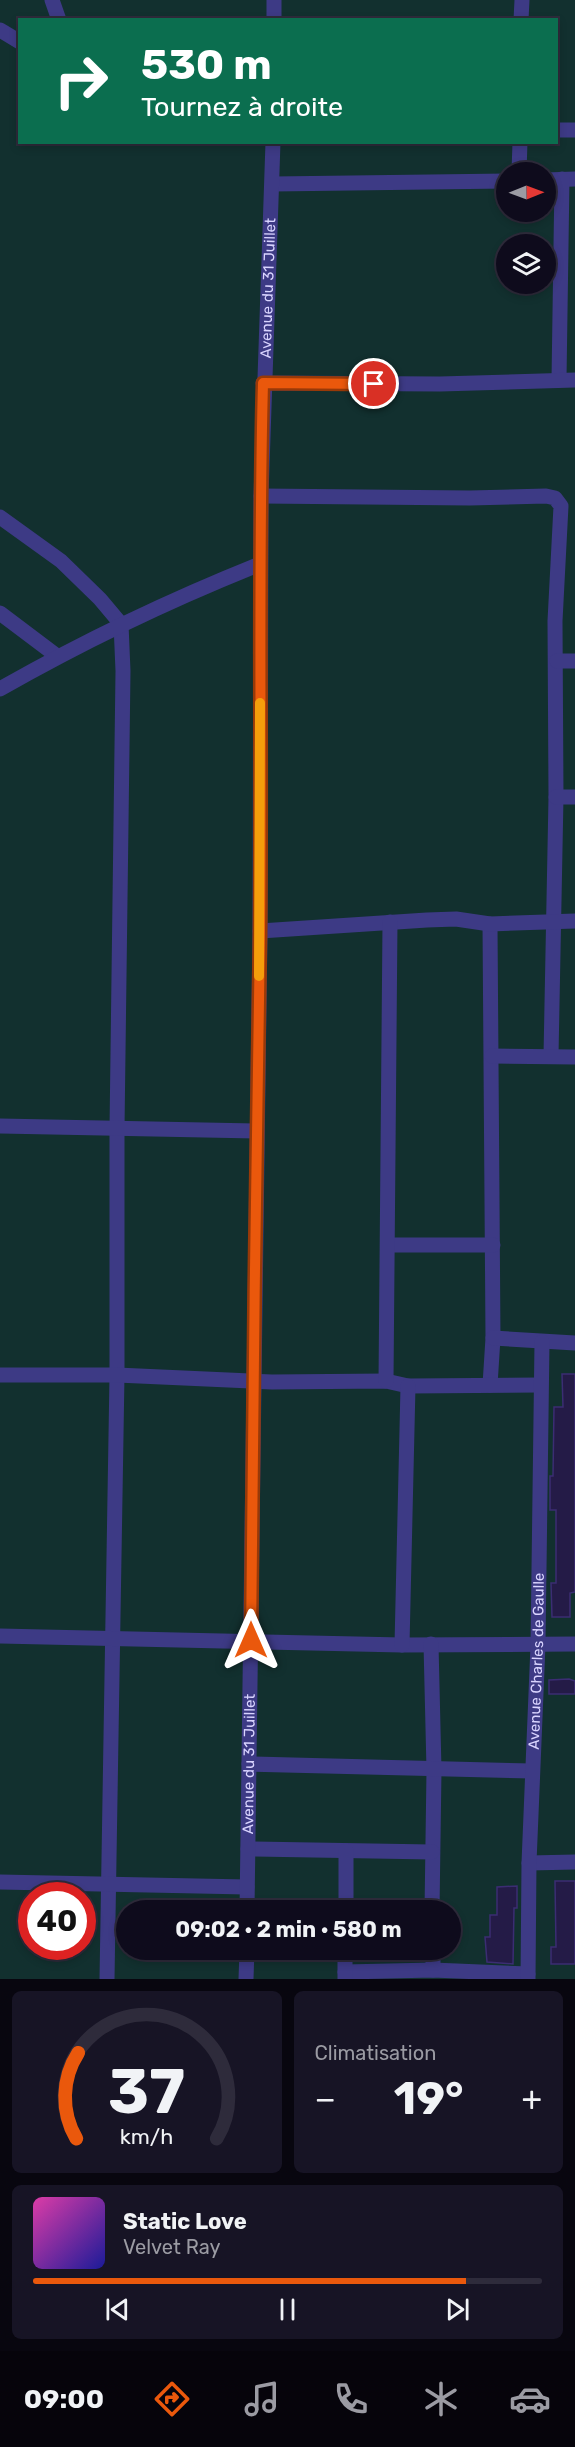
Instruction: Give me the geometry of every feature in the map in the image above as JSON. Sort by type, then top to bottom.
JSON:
[{"type":"street","points":[[52,0],[58,18]]},
{"type":"street","points":[[274,0],[274,18]]},
{"type":"street","points":[[521,18],[522,0]]},
{"type":"street","points":[[0,30],[18,41]]},
{"type":"street","points":[[558,130],[575,130]]},
{"type":"street","name":"Avenue du 31 Juillet","points":[[247,1900],[252,1381],[260,931],[261,496],[263,383],[273,144]]},
{"type":"street","points":[[519,162],[520,144]]},
{"type":"street","points":[[559,380],[568,179]]},
{"type":"street","points":[[273,183],[496,181]]},
{"type":"street","points":[[263,383],[440,384],[575,380]]},
{"type":"street","points":[[261,496],[470,498],[546,496],[555,498],[568,515],[555,621],[556,797],[551,1056]]},
{"type":"street","points":[[0,517],[61,561],[100,599],[121,624],[123,671],[117,1129],[117,1375],[107,1979]]},
{"type":"street","points":[[0,689],[57,656],[121,624],[188,592],[260,564]]},
{"type":"street","points":[[0,613],[57,656]]},
{"type":"street","points":[[557,661],[575,661]]},
{"type":"street","points":[[556,797],[575,797]]},
{"type":"street","points":[[260,931],[456,919],[490,924],[575,921]]},
{"type":"street","points":[[386,1381],[390,922]]},
{"type":"street","points":[[490,924],[493,1245],[493,1338],[490,1385]]},
{"type":"street","points":[[492,1056],[575,1057]]},
{"type":"street","points":[[0,1126],[256,1131]]},
{"type":"street","points":[[388,1245],[493,1245]]},
{"type":"street","points":[[493,1338],[575,1343]]},
{"type":"street","name":"Avenue Charles de Gaulle","points":[[528,1976],[529,1863],[538,1645],[542,1342]]},
{"type":"street","points":[[0,1375],[117,1375],[252,1381],[386,1381],[408,1386],[540,1384]]},
{"type":"street","points":[[402,1645],[408,1386]]},
{"type":"street","points":[[0,1636],[402,1645],[575,1644]]},
{"type":"street","points":[[431,1644],[434,1770],[432,1900]]},
{"type":"street","points":[[249,1764],[532,1771]]},
{"type":"street","points":[[248,1849],[432,1852]]},
{"type":"street","points":[[346,1851],[346,1900]]},
{"type":"street","points":[[529,1863],[575,1862]]},
{"type":"street","points":[[0,1882],[247,1887]]},
{"type":"street","points":[[246,1979],[247,1960]]},
{"type":"street","points":[[345,1960],[345,1976],[433,1970],[528,1976]]},
{"type":"street","points":[[433,1960],[433,1970]]},
{"type":"green space","points":[[0,0],[575,0],[575,1979],[0,1979]]},
{"type":"building","points":[[562,1374],[575,1374],[575,1592],[570,1593],[570,1617],[552,1617],[551,1583],[556,1583],[556,1510],[550,1510],[550,1476],[553,1476],[554,1407],[563,1407]]},
{"type":"building","points":[[549,1680],[575,1681],[575,1694],[549,1694]]},
{"type":"building","points":[[555,1881],[575,1881],[575,1964],[551,1964],[551,1947],[556,1947]]},
{"type":"building","points":[[517,1886],[517,1908],[514,1908],[513,1964],[487,1962],[485,1937],[490,1937],[490,1915],[497,1915],[497,1887]]},
{"type":"slow traffic","points":[[259,976],[260,703]]},
{"type":"route","points":[[251,1640],[252,1381],[260,931],[260,587],[263,383],[374,384]]}]
